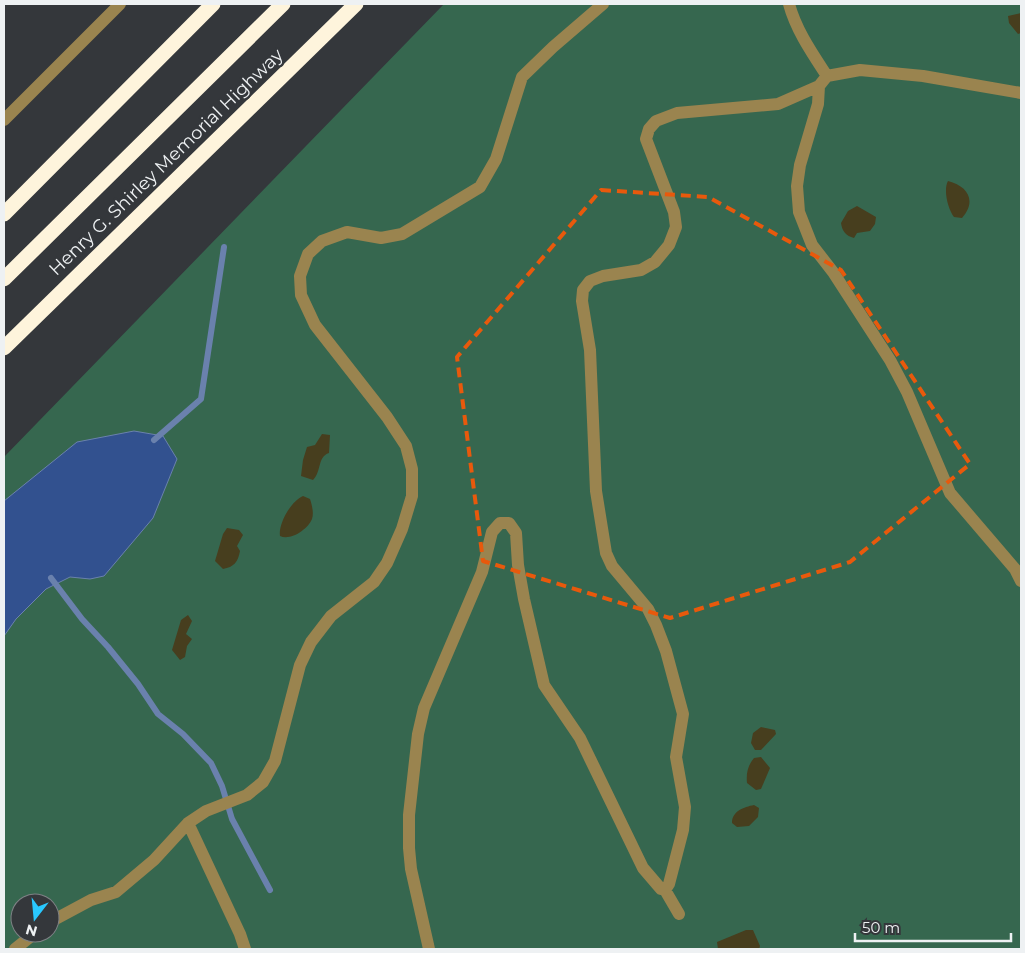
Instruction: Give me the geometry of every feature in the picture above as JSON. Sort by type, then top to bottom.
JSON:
[{"type":"highway","points":[[4,214],[213,4]]},
{"type":"highway","points":[[4,279],[283,4]]},
{"type":"highway","name":"Henry G. Shirley Memorial Highway","points":[[4,348],[356,4]]},
{"type":"street","points":[[60,917],[92,900],[116,892],[154,860],[188,823],[206,811],[246,795],[263,782],[276,761],[300,665],[311,642],[331,616],[374,582],[387,563],[402,529],[412,496],[412,469],[406,446],[388,417],[315,325],[300,294],[300,276],[308,254],[322,241],[347,232],[381,238],[402,234],[480,187],[496,159],[522,77],[553,47],[603,4]]},
{"type":"street","points":[[789,4],[792,16],[823,81],[800,165],[797,186],[799,212],[812,244],[833,272],[890,360],[907,392],[950,493],[1015,569],[1021,581]]},
{"type":"street","points":[[4,120],[115,5]]},
{"type":"street","points":[[679,914],[666,890],[683,830],[686,807],[676,757],[683,714],[666,651],[656,625],[648,609],[612,566],[602,535],[596,491],[590,350],[582,301],[583,290],[590,281],[603,276],[641,270],[655,262],[669,245],[676,227],[674,212],[646,139],[649,130],[656,121],[677,113],[778,104],[823,81],[860,70],[923,76],[1021,93]]},
{"type":"street","points":[[429,949],[411,869],[409,848],[409,815],[418,734],[424,708],[482,572],[492,532],[500,523],[509,523],[516,532],[518,565],[524,599],[544,685],[580,738],[643,868],[661,889],[666,890]]},
{"type":"street","points":[[188,823],[240,934],[245,949]]},
{"type":"highlighted area","points":[[601,190],[708,197],[841,270],[970,464],[850,562],[670,618],[483,561],[457,357]]},
{"type":"green space","points":[[444,4],[1021,4],[1021,949],[4,949],[4,457]]},
{"type":"sand","points":[[1021,13],[1021,33],[1018,34],[1009,23],[1008,16]]},
{"type":"sand","points":[[948,181],[961,187],[968,195],[969,206],[962,218],[954,217],[950,209],[946,194]]},
{"type":"sand","points":[[857,206],[876,217],[875,224],[870,231],[857,233],[854,238],[845,233],[841,223],[848,211]]},
{"type":"sand","points":[[322,434],[330,435],[329,453],[321,461],[318,473],[313,480],[301,476],[307,447],[315,445]]},
{"type":"sand","points":[[303,496],[310,499],[313,514],[310,523],[299,533],[289,537],[280,536],[281,525],[286,513]]},
{"type":"sand","points":[[227,528],[239,530],[243,535],[237,546],[240,551],[237,561],[230,567],[223,569],[215,561],[223,534]]},
{"type":"sand","points":[[188,615],[192,621],[186,634],[192,639],[187,646],[185,657],[180,660],[172,650],[181,620]]},
{"type":"sand","points":[[761,727],[775,730],[776,734],[761,750],[755,750],[751,743],[753,733]]},
{"type":"sand","points":[[761,757],[770,768],[761,789],[756,790],[747,783],[747,773],[750,763],[754,758]]},
{"type":"sand","points":[[754,805],[759,808],[758,817],[749,826],[737,827],[732,823],[736,813],[743,808]]},
{"type":"sand","points":[[746,930],[753,930],[760,946],[759,949],[718,949],[717,942]]},
{"type":"water","points":[[134,431],[163,436],[177,459],[153,518],[104,576],[90,579],[70,577],[46,589],[16,619],[4,636],[4,501],[77,442]]},
{"type":"waterway","points":[[154,440],[201,399],[224,247]]},
{"type":"waterway","points":[[51,578],[82,619],[138,684],[158,714],[183,734],[211,763],[222,786],[232,819],[270,890]]}]
